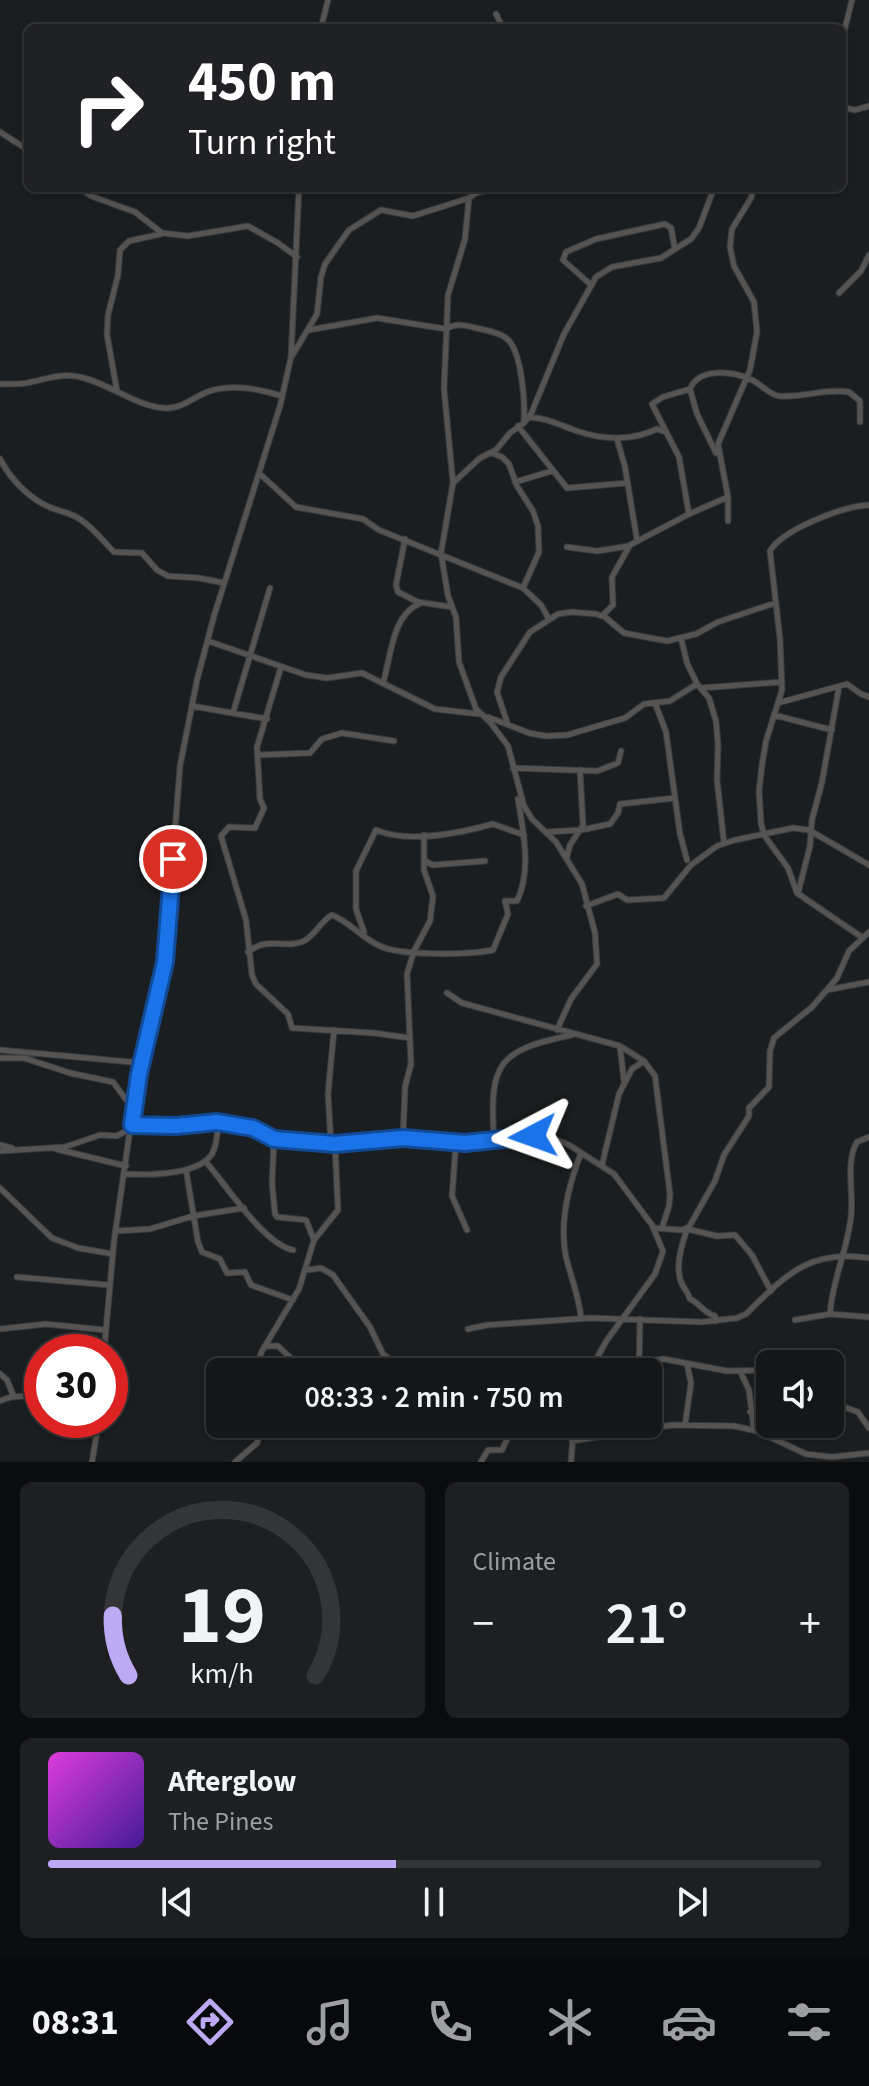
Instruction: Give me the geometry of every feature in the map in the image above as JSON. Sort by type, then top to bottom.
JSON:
[{"type":"street","points":[[322,24],[328,0]]},
{"type":"street","points":[[846,24],[852,0]]},
{"type":"street","points":[[496,14],[501,24]]},
{"type":"street","points":[[846,108],[855,110],[869,106]]},
{"type":"street","points":[[0,132],[24,147]]},
{"type":"street","points":[[86,192],[135,212],[162,233]]},
{"type":"street","points":[[105,1334],[133,1109],[165,962],[178,782],[208,641],[291,357],[299,192]]},
{"type":"street","points":[[291,357],[317,314],[324,267],[349,230],[381,210],[412,216],[480,192]]},
{"type":"street","points":[[453,483],[478,460],[492,453],[524,422],[538,400],[564,334],[590,285],[605,270],[657,259],[675,250],[698,232],[713,192]]},
{"type":"street","points":[[728,521],[728,497],[718,444],[747,378],[756,348],[753,299],[734,266],[730,247],[732,229],[753,192]]},
{"type":"street","points":[[248,952],[266,942],[305,940],[331,915],[380,947],[464,953],[494,949],[508,913],[504,902],[517,901],[520,893],[526,846],[508,746],[475,707],[459,662],[456,617],[441,553],[453,483],[444,399],[448,295],[465,239],[469,198]]},
{"type":"street","points":[[590,285],[563,260],[566,252],[579,245],[665,224],[671,228],[675,250]]},
{"type":"street","points":[[117,391],[107,327],[120,250],[129,241],[162,233],[188,236],[249,226],[298,257]]},
{"type":"street","points":[[839,293],[861,271],[869,255]]},
{"type":"street","points":[[309,330],[355,324],[372,318],[446,329],[455,325],[464,326],[509,340],[517,354],[523,385],[524,422],[553,471],[567,488],[627,483]]},
{"type":"street","points":[[0,384],[27,383],[56,374],[65,375],[84,378],[143,403],[165,408],[181,405],[211,391],[235,388],[256,389],[282,396]]},
{"type":"street","points":[[689,514],[679,459],[652,403],[690,389],[705,374],[733,374],[747,378],[777,396],[849,392],[860,401],[860,422]]},
{"type":"street","points":[[690,389],[704,433],[719,457]]},
{"type":"street","points":[[524,422],[553,420],[577,431],[617,439],[643,435],[657,429],[667,433]]},
{"type":"street","points":[[617,439],[637,540]]},
{"type":"street","points":[[492,453],[508,463],[515,482],[533,511],[539,537],[538,554],[523,588]]},
{"type":"street","points":[[0,459],[7,473],[26,491],[44,505],[76,516],[98,533],[114,552],[142,553],[157,570],[168,576],[224,583]]},
{"type":"street","points":[[515,482],[553,471]]},
{"type":"street","points":[[259,473],[296,507],[363,519],[376,529],[523,588],[541,605],[549,619]]},
{"type":"street","points":[[567,547],[597,551],[630,545],[728,497]]},
{"type":"street","points":[[863,938],[798,894],[785,864],[764,835],[760,780],[766,741],[782,682],[769,553],[773,545],[801,527],[833,513],[869,505]]},
{"type":"street","points":[[405,539],[396,585],[402,596],[421,603],[453,607]]},
{"type":"street","points":[[603,616],[613,605],[613,576],[630,545]]},
{"type":"street","points":[[233,713],[270,588]]},
{"type":"street","points":[[383,683],[403,614],[421,603]]},
{"type":"street","points":[[509,726],[497,693],[498,685],[523,640],[535,627],[549,619],[566,612],[603,616],[618,630],[667,641],[775,603]]},
{"type":"street","points":[[681,638],[687,663],[709,698],[717,729],[717,780],[724,843]]},
{"type":"street","points":[[208,641],[281,667],[324,678],[362,673],[435,709],[482,714],[536,735],[567,735],[625,718],[642,705],[669,702],[699,686],[782,682]]},
{"type":"street","points":[[281,667],[267,719],[258,737],[260,799],[264,808],[258,825],[250,829],[229,827],[221,836],[246,920],[250,968],[256,984],[288,1014],[292,1028],[410,1038]]},
{"type":"street","points":[[778,703],[849,684],[869,697]]},
{"type":"street","points":[[798,894],[809,851],[839,687]]},
{"type":"street","points":[[655,703],[666,732],[687,860]]},
{"type":"street","points":[[192,706],[267,719]]},
{"type":"street","points":[[774,715],[832,730]]},
{"type":"street","points":[[257,755],[310,753],[322,739],[342,733],[394,741]]},
{"type":"street","points":[[513,768],[608,768],[618,763],[621,751]]},
{"type":"street","points":[[567,856],[584,820],[580,770]]},
{"type":"street","points":[[518,790],[532,819],[556,842],[582,884],[595,933],[597,961],[571,999],[557,1030]]},
{"type":"street","points":[[546,832],[612,824],[620,804],[675,798]]},
{"type":"street","points":[[366,937],[356,909],[356,868],[376,831],[424,835],[479,830],[493,824],[524,835]]},
{"type":"street","points":[[586,906],[619,894],[626,900],[664,898],[691,865],[724,843],[793,828],[811,831],[869,865]]},
{"type":"street","points":[[403,1138],[405,1087],[411,1064],[411,1019],[406,980],[431,911],[433,889],[425,872],[424,835]]},
{"type":"street","points":[[424,861],[433,865],[485,861]]},
{"type":"street","points":[[716,1321],[715,1316],[703,1312],[690,1299],[682,1285],[680,1247],[687,1229],[702,1206],[724,1155],[749,1116],[749,1108],[769,1088],[773,1040],[804,1015],[837,978],[846,955],[869,932]]},
{"type":"street","points":[[826,990],[869,982]]},
{"type":"street","points":[[447,993],[462,1003],[620,1046],[644,1061],[655,1076],[669,1184],[669,1206],[662,1228]]},
{"type":"street","points":[[259,1358],[307,1270],[314,1240],[338,1210],[328,1094],[334,1030]]},
{"type":"street","points":[[494,1138],[493,1103],[502,1062],[511,1054],[529,1047],[573,1035]]},
{"type":"street","points":[[620,1046],[624,1084]]},
{"type":"street","points":[[0,1050],[142,1063]]},
{"type":"street","points":[[0,1058],[29,1059],[70,1073],[113,1082],[133,1109]]},
{"type":"street","points":[[602,1165],[619,1094],[632,1069],[644,1061]]},
{"type":"street","points":[[55,1149],[100,1135],[117,1136],[131,1127],[176,1126],[206,1121],[253,1128],[274,1139],[333,1143],[403,1138],[456,1143],[494,1138],[549,1137],[602,1165],[617,1178],[653,1228],[662,1248],[660,1262],[648,1284],[597,1358]]},
{"type":"street","points":[[125,1174],[186,1170],[205,1161],[213,1154],[219,1123]]},
{"type":"street","points":[[830,1314],[835,1278],[851,1220],[852,1153],[857,1142],[869,1137]]},
{"type":"street","points":[[274,1139],[272,1183],[275,1214],[277,1217],[306,1220],[314,1240]]},
{"type":"street","points":[[456,1143],[452,1196],[467,1230]]},
{"type":"street","points":[[0,1145],[13,1149]]},
{"type":"street","points":[[0,1151],[55,1149],[126,1166]]},
{"type":"street","points":[[581,1153],[568,1193],[565,1246],[581,1318]]},
{"type":"street","points":[[205,1161],[273,1239],[293,1250]]},
{"type":"street","points":[[186,1170],[202,1252],[220,1259],[227,1273],[245,1272],[251,1285],[293,1300]]},
{"type":"street","points":[[0,1188],[52,1238],[78,1248],[113,1254]]},
{"type":"street","points":[[116,1231],[150,1229],[193,1216],[244,1208]]},
{"type":"street","points":[[653,1228],[687,1229],[718,1236],[734,1234],[752,1255],[771,1291]]},
{"type":"street","points":[[468,1329],[581,1318],[716,1321],[741,1317],[792,1271],[842,1255],[869,1258]]},
{"type":"street","points":[[307,1270],[321,1268],[333,1275],[388,1358]]},
{"type":"street","points":[[17,1277],[109,1285]]},
{"type":"street","points":[[795,1320],[830,1314],[869,1317]]},
{"type":"street","points":[[639,1358],[640,1319]]},
{"type":"street","points":[[0,1329],[46,1324],[105,1330]]},
{"type":"street","points":[[264,1346],[278,1346],[291,1358]]},
{"type":"street","points":[[662,1361],[756,1370]]},
{"type":"street","points":[[685,1425],[691,1383],[687,1364]]},
{"type":"street","points":[[740,1371],[749,1390],[754,1430]]},
{"type":"street","points":[[0,1374],[7,1380],[14,1397]]},
{"type":"street","points":[[0,1401],[24,1396]]},
{"type":"street","points":[[844,1407],[858,1412],[869,1428]]},
{"type":"street","points":[[750,1412],[756,1411]]},
{"type":"street","points":[[662,1426],[734,1426],[754,1430],[806,1454],[832,1457],[869,1453]]},
{"type":"street","points":[[92,1462],[96,1438]]},
{"type":"street","points":[[235,1462],[257,1443],[258,1438]]},
{"type":"street","points":[[481,1462],[488,1450],[502,1450],[508,1438]]},
{"type":"street","points":[[571,1462],[572,1438]]},
{"type":"street","points":[[572,1441],[586,1438]]},
{"type":"route","points":[[173,859],[165,962],[139,1074],[132,1125],[176,1126],[217,1122],[253,1128],[274,1139],[335,1144],[403,1138],[465,1143],[533,1136]]}]
